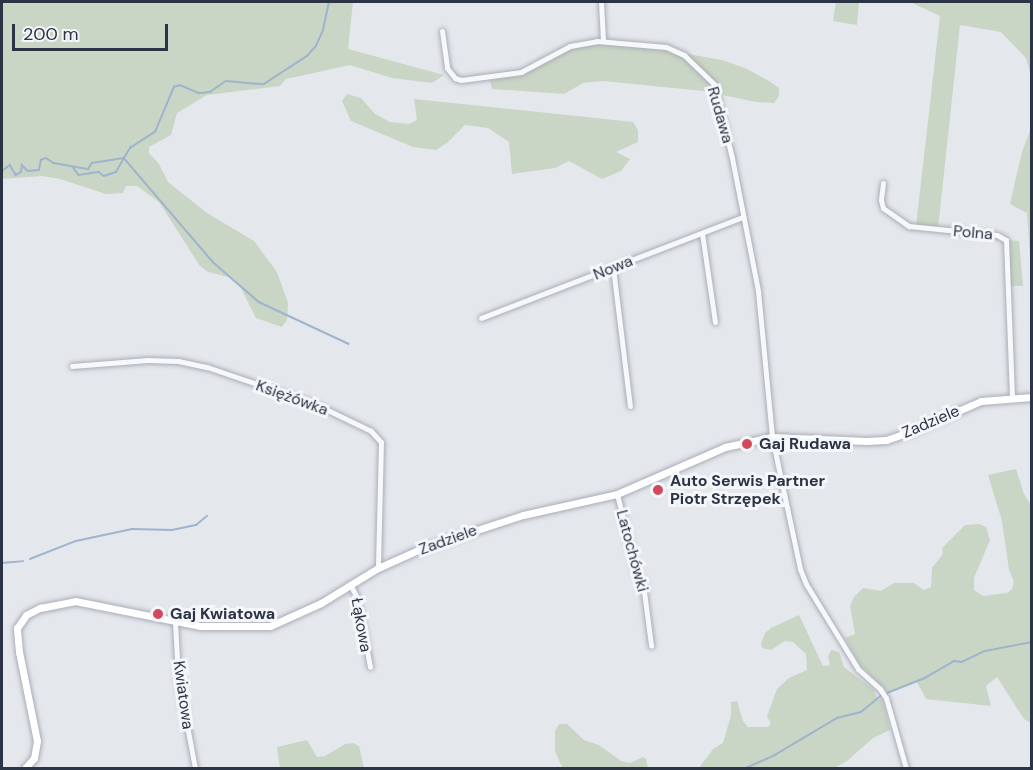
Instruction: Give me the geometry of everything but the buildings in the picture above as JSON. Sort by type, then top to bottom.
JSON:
[{"type":"street","points":[[601,2],[603,41]]},
{"type":"street","name":"Rudawa","points":[[442,31],[447,68],[455,78],[466,81],[521,72],[570,46],[603,41],[666,47],[684,55],[714,84],[761,314],[772,437],[800,568],[806,584],[858,669],[880,688],[886,698],[906,768]]},
{"type":"street","name":"Polna","points":[[883,183],[881,200],[883,208],[909,226],[997,235],[1006,240],[1012,397]]},
{"type":"street","name":"Nowa","points":[[481,318],[743,217]]},
{"type":"street","points":[[702,233],[715,322]]},
{"type":"street","points":[[613,268],[630,406]]},
{"type":"street","name":"Księżówka","points":[[72,366],[148,360],[178,361],[207,367],[313,403],[370,431],[381,442],[378,568]]},
{"type":"street","name":"Zadziele","points":[[25,768],[34,758],[37,741],[17,635],[20,621],[26,615],[50,605],[75,601],[99,604],[175,622],[212,627],[270,626],[321,603],[378,568],[425,547],[494,524],[617,494],[720,448],[772,437],[886,440],[981,401],[1032,397]]},
{"type":"street","name":"Latochówki","points":[[617,494],[635,568],[643,584],[651,645]]},
{"type":"street","name":"Łąkowa","points":[[350,584],[357,598],[370,667]]},
{"type":"street","name":"Kwiatowa","points":[[175,622],[178,678],[195,768]]},
{"type":"green space","points":[[2,2],[353,2],[348,49],[444,75],[432,83],[392,78],[350,65],[286,79],[280,86],[207,95],[177,113],[171,135],[149,147],[149,153],[159,164],[168,182],[207,213],[254,241],[277,272],[288,303],[287,320],[282,327],[256,318],[240,286],[233,278],[208,272],[200,266],[159,202],[137,186],[126,186],[123,193],[106,194],[60,179],[42,176],[2,179]]},
{"type":"green space","points":[[836,2],[859,2],[857,25],[833,21]]},
{"type":"green space","points":[[910,2],[1031,2],[1031,76],[1026,58],[1001,32],[960,25],[938,228],[916,226],[940,16]]},
{"type":"green space","points":[[608,44],[660,49],[722,60],[745,68],[769,81],[779,88],[779,96],[774,103],[756,102],[703,91],[603,81],[583,83],[564,94],[492,89],[490,81],[534,69],[560,54],[580,47]]},
{"type":"green space","points":[[347,94],[361,98],[375,114],[390,122],[409,124],[417,120],[414,99],[633,122],[638,130],[638,142],[616,152],[630,159],[621,171],[602,179],[569,161],[555,168],[512,174],[509,142],[488,128],[465,125],[447,143],[436,150],[413,147],[351,121],[342,101]]},
{"type":"green space","points":[[1031,128],[1031,271],[1027,213],[1010,204],[1022,152]]},
{"type":"green space","points":[[1008,240],[1019,241],[1023,286],[1009,286]]},
{"type":"green space","points":[[1016,469],[1024,494],[1031,505],[1031,723],[1024,719],[997,677],[986,686],[991,706],[926,699],[917,682],[889,693],[860,665],[845,638],[855,634],[850,606],[854,597],[863,588],[881,591],[894,583],[914,583],[924,590],[931,587],[932,568],[943,554],[942,548],[965,525],[979,524],[986,527],[990,540],[974,578],[974,590],[983,596],[1007,593],[1012,589],[1014,582],[1009,570],[1002,521],[988,475]]},
{"type":"green space","points":[[799,615],[823,666],[830,665],[828,657],[831,650],[839,652],[844,667],[873,689],[878,700],[882,698],[890,730],[873,738],[847,761],[836,767],[699,768],[713,749],[723,743],[731,715],[731,702],[737,701],[743,721],[748,727],[768,727],[771,724],[767,716],[777,689],[789,678],[807,670],[806,654],[793,642],[785,641],[771,650],[762,648],[761,644],[765,633],[771,628]]},
{"type":"green space","points":[[559,724],[567,724],[584,740],[599,745],[621,761],[630,763],[643,757],[646,759],[648,768],[562,767],[555,751],[555,731]]},
{"type":"green space","points":[[307,740],[317,757],[325,756],[345,744],[353,743],[359,746],[364,768],[280,768],[277,747]]},
{"type":"waterway","points":[[2,171],[10,165],[16,175],[21,172],[22,165],[28,171],[39,170],[41,160],[46,158],[54,163],[88,169],[92,163],[124,158],[130,148],[155,132],[174,87],[180,85],[199,93],[210,92],[226,81],[264,84],[307,56],[316,46],[323,30],[329,2]]},
{"type":"waterway","points":[[73,167],[79,175],[99,172],[104,176],[116,172],[124,158],[213,262],[259,302],[349,344]]},
{"type":"waterway","points":[[30,559],[76,541],[132,529],[172,530],[196,525],[207,516]]},
{"type":"waterway","points":[[2,563],[23,561]]},
{"type":"waterway","points":[[887,693],[925,678],[954,661],[962,662],[985,651],[1032,642]]},
{"type":"waterway","points":[[746,768],[775,755],[837,718],[861,712],[881,696]]},
{"type":"place","name":"Gaj Rudawa","points":[[747,444]]},
{"type":"place","name":"Auto Serwis Partner Piotr Strzępek","points":[[658,490]]},
{"type":"place","name":"Gaj Kwiatowa","points":[[158,614]]}]
